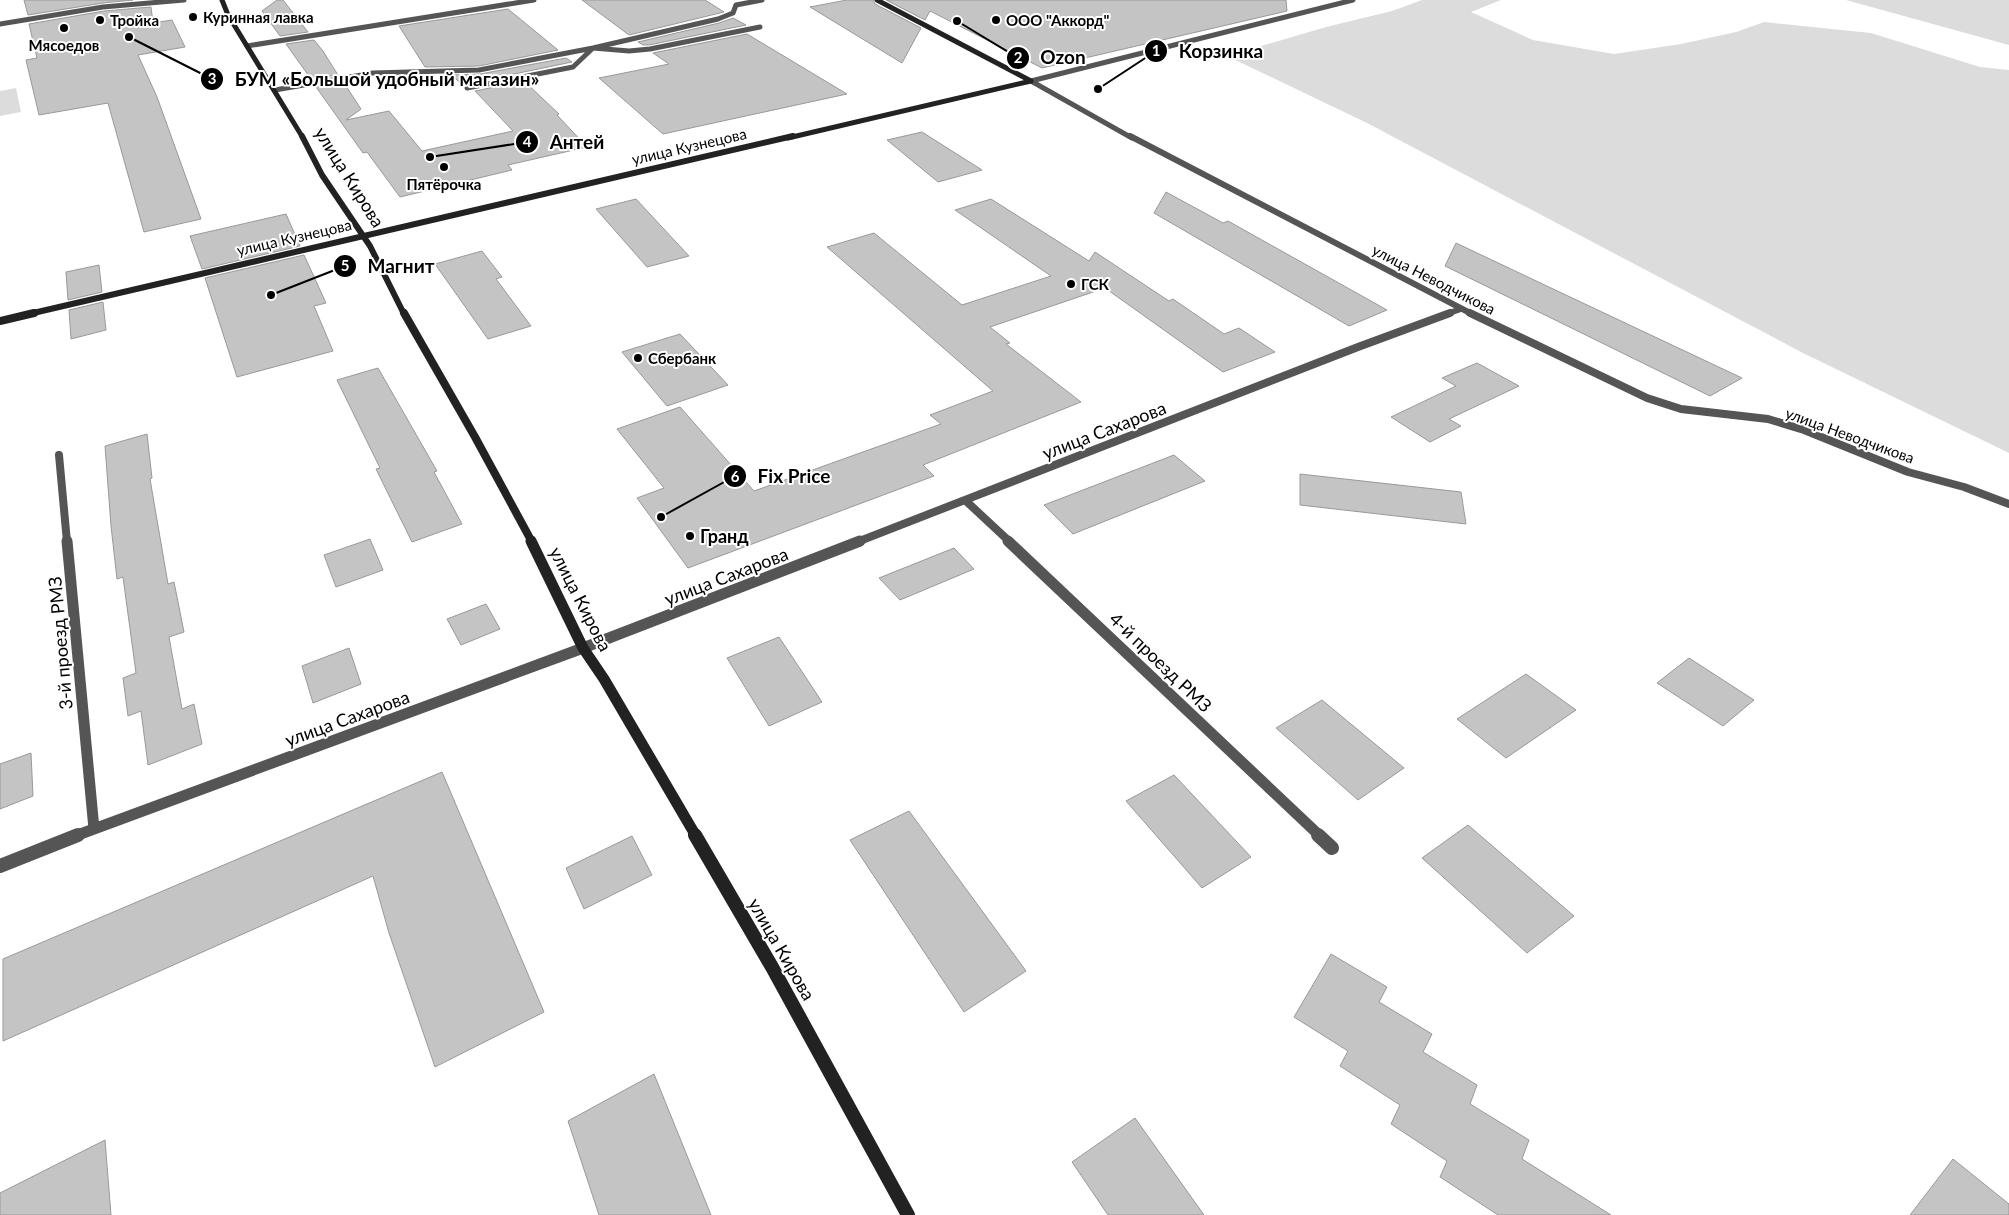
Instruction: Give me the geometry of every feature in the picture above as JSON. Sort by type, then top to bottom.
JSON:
[{"type":"main road","name":"улица Кирова","points":[[222,0],[228,15],[275,90],[322,175],[364,235],[407,320],[524,526],[583,648],[604,679],[767,958],[908,1215]]},
{"type":"main road","name":"улица Неводчикова","points":[[877,0],[1031,81]]},
{"type":"main road","name":"улица Кузнецова","points":[[0,321],[1031,81]]},
{"type":"street","points":[[0,24],[141,0]]},
{"type":"street","points":[[103,7],[184,0]]},
{"type":"street","points":[[247,46],[534,0]]},
{"type":"street","points":[[275,90],[373,73],[479,70],[593,48],[726,17],[733,13],[736,5],[762,0]]},
{"type":"street","name":"улица Кузнецова","points":[[1031,81],[1353,0]]},
{"type":"street","points":[[467,88],[574,67],[593,48],[629,51],[650,49],[760,27]]},
{"type":"street","name":"улица Неводчикова","points":[[1031,81],[1117,129],[1460,309],[1646,398],[1680,409],[1768,419],[1804,430],[1908,472],[1964,488],[2009,504]]},
{"type":"street","name":"улица Сахарова","points":[[0,866],[94,829],[583,648],[1460,309]]},
{"type":"street","name":"3-й проезд РМЗ","points":[[59,455],[94,829]]},
{"type":"street","name":"4-й проезд РМЗ","points":[[966,501],[1332,848]]},
{"type":"shaded area","points":[[1422,0],[1501,0],[1471,12],[1533,40],[1614,54],[1681,44],[1736,32],[1764,22],[1871,33],[1980,67],[2009,70],[2009,453],[1803,353],[1367,123],[1227,56],[1326,27],[1392,11]]},
{"type":"shaded area","points":[[1846,0],[2009,0],[2009,45]]},
{"type":"shaded area","points":[[16,88],[21,112],[0,116],[0,91]]},
{"type":"building","points":[[24,0],[133,0],[28,15]]},
{"type":"building","points":[[277,0],[283,0],[308,32],[280,36],[262,11]]},
{"type":"building","points":[[582,0],[705,0],[724,12],[629,35]]},
{"type":"building","points":[[847,0],[873,0],[875,4],[921,28],[902,63],[810,7]]},
{"type":"building","points":[[886,0],[1286,0],[1287,11],[1042,68],[930,11],[925,20]]},
{"type":"building","points":[[151,7],[153,23],[172,20],[185,47],[138,55],[157,97],[201,219],[144,232],[108,103],[39,115],[26,60],[37,58],[29,24],[104,11]]},
{"type":"building","points":[[508,9],[558,50],[479,66],[425,67],[399,26]]},
{"type":"building","points":[[733,18],[746,25],[649,45],[643,45],[638,42],[719,23]]},
{"type":"building","points":[[747,34],[847,94],[663,134],[599,78],[669,64],[653,53]]},
{"type":"building","points":[[314,40],[338,75],[311,79],[286,44]]},
{"type":"building","points":[[566,58],[572,62],[463,86],[452,75],[480,74]]},
{"type":"building","points":[[524,81],[559,114],[557,115],[587,147],[508,165],[512,170],[400,197],[367,152],[363,153],[316,87],[344,83],[361,109],[346,120],[389,111],[422,151],[513,131],[475,91]]},
{"type":"building","points":[[922,132],[982,170],[938,182],[887,140]]},
{"type":"building","points":[[1166,192],[1223,223],[1228,221],[1387,310],[1349,326],[1154,213]]},
{"type":"building","points":[[636,199],[689,256],[647,267],[596,209]]},
{"type":"building","points":[[991,199],[1089,261],[1095,252],[1169,301],[1173,299],[1224,334],[1239,328],[1275,352],[1223,372],[1105,288],[990,327],[1010,343],[1006,344],[1081,402],[923,465],[934,476],[688,568],[637,498],[664,488],[617,429],[680,407],[754,491],[941,424],[930,415],[993,391],[827,247],[874,233],[962,305],[1051,276],[955,210]]},
{"type":"building","points":[[286,214],[300,246],[202,269],[190,236]]},
{"type":"building","points":[[1456,243],[1742,378],[1710,396],[1445,266]]},
{"type":"building","points":[[482,251],[502,277],[496,279],[531,326],[488,339],[435,264]]},
{"type":"building","points":[[304,255],[326,303],[314,306],[333,351],[237,377],[205,278]]},
{"type":"building","points":[[99,265],[102,292],[68,300],[66,272]]},
{"type":"building","points":[[103,302],[106,330],[71,339],[69,310]]},
{"type":"building","points":[[680,334],[728,385],[667,406],[622,352]]},
{"type":"building","points":[[1477,363],[1519,386],[1449,419],[1461,426],[1430,442],[1391,417],[1456,386],[1442,378]]},
{"type":"building","points":[[378,368],[437,471],[434,472],[462,524],[412,542],[376,469],[380,468],[337,380]]},
{"type":"building","points":[[147,434],[152,478],[150,479],[168,584],[174,582],[184,632],[169,637],[182,709],[194,704],[202,744],[148,765],[141,711],[128,716],[123,678],[136,673],[123,577],[117,579],[105,446]]},
{"type":"building","points":[[1174,455],[1205,481],[1073,534],[1044,505]]},
{"type":"building","points":[[1300,474],[1461,492],[1466,524],[1300,505]]},
{"type":"building","points":[[370,539],[383,570],[336,587],[324,555]]},
{"type":"building","points":[[954,548],[974,569],[900,600],[879,578]]},
{"type":"building","points":[[486,604],[500,629],[461,645],[447,619]]},
{"type":"building","points":[[779,637],[822,702],[769,726],[727,658]]},
{"type":"building","points":[[349,648],[361,684],[313,703],[302,666]]},
{"type":"building","points":[[1689,658],[1754,700],[1723,726],[1657,683]]},
{"type":"building","points":[[1526,674],[1576,710],[1506,758],[1457,719]]},
{"type":"building","points":[[1322,700],[1404,768],[1358,800],[1276,728]]},
{"type":"building","points":[[31,753],[33,796],[0,809],[0,764]]},
{"type":"building","points":[[442,772],[544,1012],[435,1067],[389,933],[373,876],[3,1041],[3,959]]},
{"type":"building","points":[[1174,775],[1251,857],[1202,888],[1126,801]]},
{"type":"building","points":[[909,811],[1026,971],[964,1012],[850,840]]},
{"type":"building","points":[[1468,825],[1574,916],[1527,953],[1422,858]]},
{"type":"building","points":[[632,836],[652,875],[584,909],[566,868]]},
{"type":"building","points":[[1331,954],[1387,987],[1379,1002],[1432,1034],[1423,1052],[1477,1085],[1470,1104],[1529,1140],[1522,1159],[1611,1215],[1498,1215],[1440,1177],[1447,1161],[1391,1124],[1400,1105],[1340,1066],[1348,1051],[1294,1017]]},
{"type":"building","points":[[654,1074],[711,1215],[599,1215],[568,1121]]},
{"type":"building","points":[[1135,1118],[1204,1215],[1108,1215],[1072,1162]]},
{"type":"building","points":[[105,1140],[111,1215],[0,1215],[0,1193]]},
{"type":"building","points":[[1953,1159],[2009,1204],[2009,1215],[1910,1215]]},
{"type":"place","name":"Куринная лавка","points":[[193,17]]},
{"type":"place","name":"Тройка","points":[[100,20]]},
{"type":"place","name":"ООО \"Аккорд\"","points":[[996,20]]},
{"type":"place","name":"Ozon","points":[[957,21]]},
{"type":"place","name":"Мясоедов","points":[[64,28]]},
{"type":"place","name":"БУМ «Большой удобный магазин»","points":[[129,37]]},
{"type":"place","name":"Корзинка","points":[[1098,89]]},
{"type":"place","name":"Антей","points":[[430,157]]},
{"type":"place","name":"Пятёрочка","points":[[444,167]]},
{"type":"place","name":"ГСК","points":[[1071,284]]},
{"type":"place","name":"Магнит","points":[[271,295]]},
{"type":"place","name":"Сбербанк","points":[[638,358]]},
{"type":"place","name":"Fix Price","points":[[661,517]]},
{"type":"place","name":"Гранд","points":[[690,536]]}]
